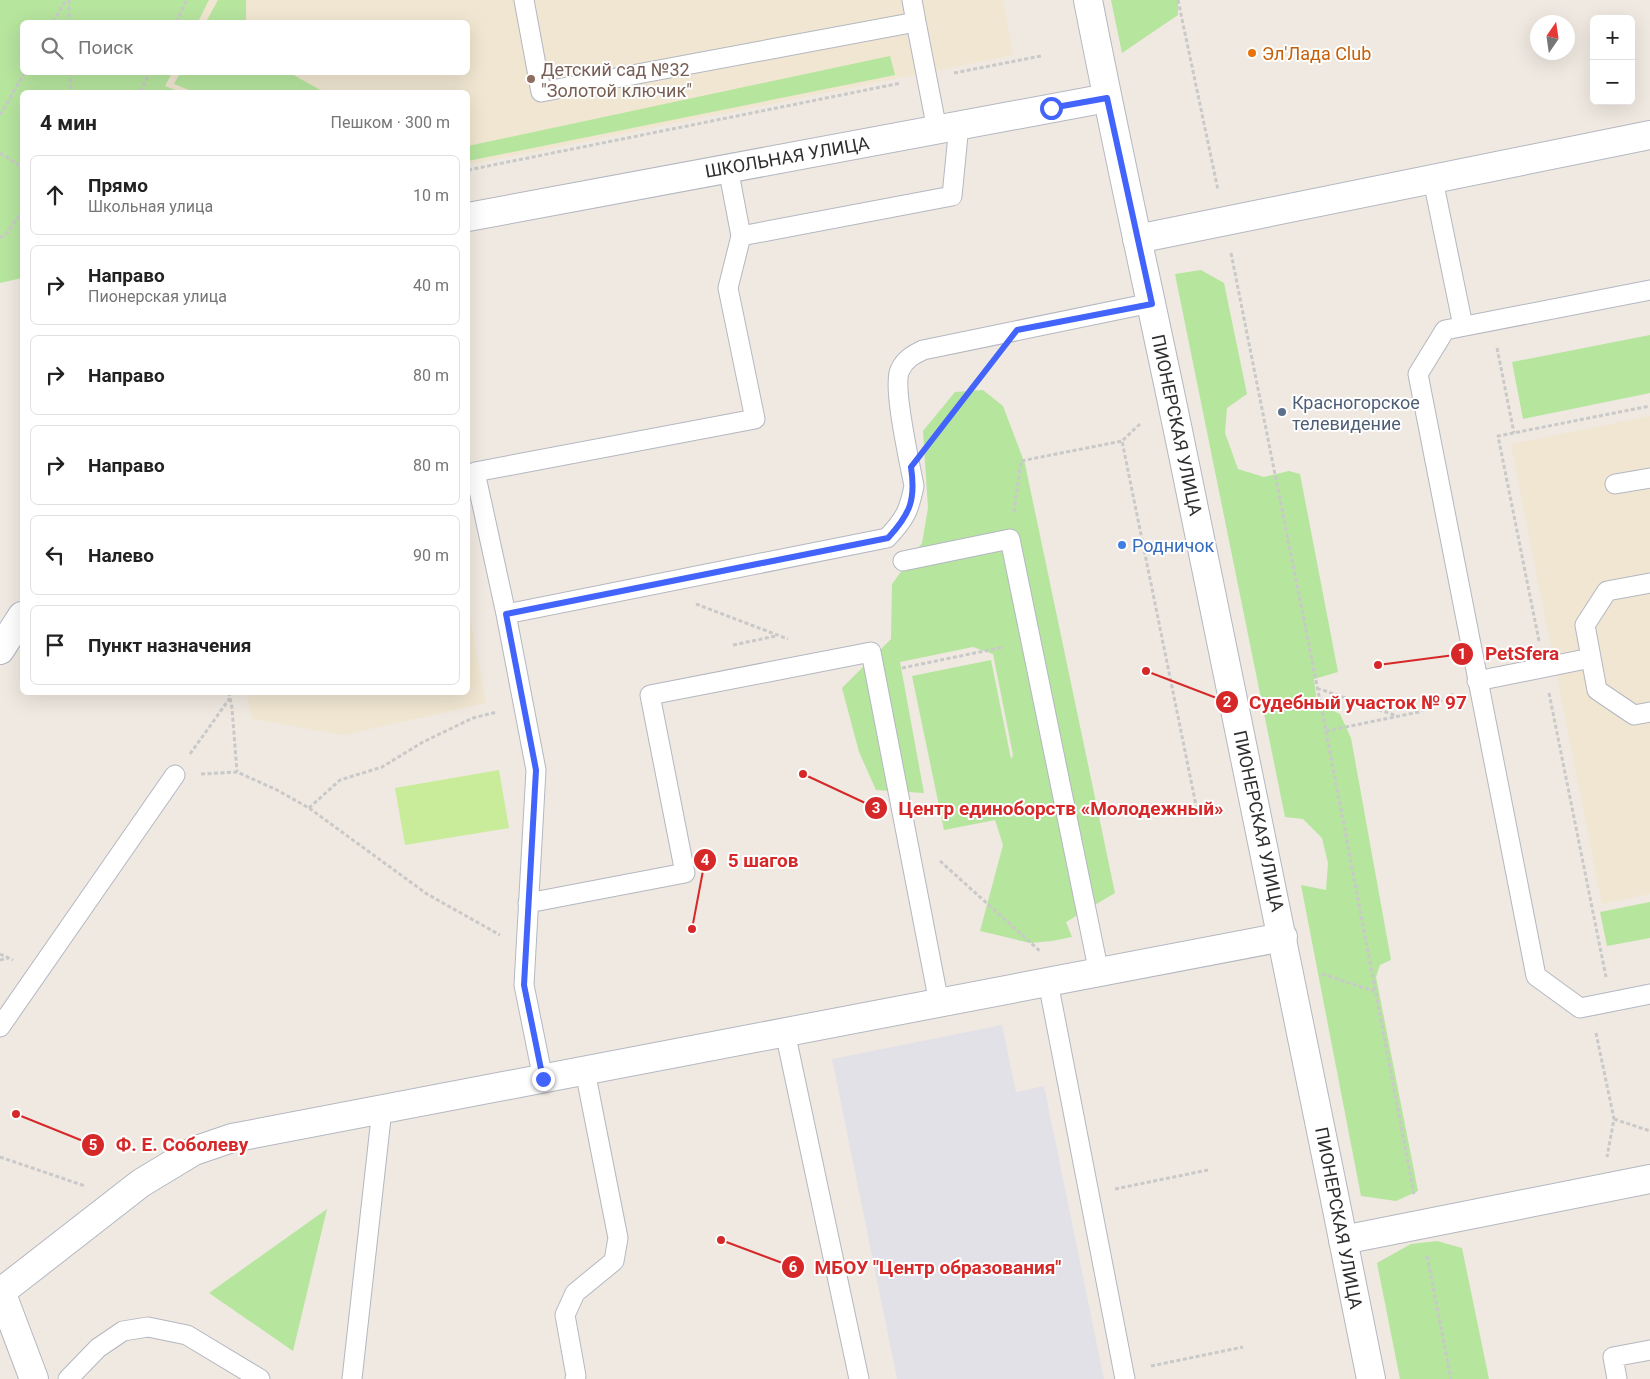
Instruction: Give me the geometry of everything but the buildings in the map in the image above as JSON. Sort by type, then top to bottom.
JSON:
[{"type":"street","name":"ПИОНЕРСКАЯ УЛИЦА","points":[[1088,0],[1283,937],[1371,1379]]},
{"type":"street","name":"ШКОЛЬНАЯ УЛИЦА","points":[[470,217],[1107,98]]},
{"type":"street","points":[[1137,239],[1650,135]]},
{"type":"street","points":[[0,650],[20,619]]},
{"type":"street","points":[[34,1379],[0,1291],[141,1183],[194,1151],[232,1138],[1283,937]]},
{"type":"street","points":[[1343,1240],[1650,1179]]},
{"type":"lane","points":[[524,0],[541,92],[916,22]]},
{"type":"lane","points":[[741,236],[952,196],[948,127],[927,78],[912,0]]},
{"type":"lane","points":[[543,1079],[524,985],[536,770],[506,614],[471,473],[755,420],[728,288],[741,236],[728,168]]},
{"type":"lane","points":[[1433,180],[1462,326]]},
{"type":"lane","points":[[1650,290],[1445,330],[1418,374],[1536,976],[1580,1008],[1650,994]]},
{"type":"lane","points":[[506,614],[888,538],[903,522],[911,501],[914,486],[897,390],[898,372],[907,358],[922,350],[1152,304]]},
{"type":"lane","points":[[1615,484],[1650,478]]},
{"type":"lane","points":[[903,561],[1010,540],[1099,973]]},
{"type":"lane","points":[[1650,583],[1607,591],[1585,625],[1597,690],[1634,715],[1650,712]]},
{"type":"lane","points":[[528,903],[685,872],[650,696],[871,652],[939,1003]]},
{"type":"lane","points":[[1477,681],[1591,658]]},
{"type":"lane","points":[[0,1027],[175,775]]},
{"type":"lane","points":[[1059,980],[1089,1194],[1124,1375]]},
{"type":"lane","points":[[785,1032],[859,1379]]},
{"type":"lane","points":[[575,1379],[565,1315],[575,1293],[614,1261],[618,1238],[585,1070]]},
{"type":"lane","points":[[352,1379],[382,1109]]},
{"type":"lane","points":[[68,1379],[98,1348],[123,1330],[148,1327],[187,1335],[260,1379]]},
{"type":"lane","points":[[1617,1379],[1613,1357],[1650,1350]]},
{"type":"path","points":[[55,20],[68,0]]},
{"type":"path","points":[[68,0],[70,20]]},
{"type":"path","points":[[177,20],[187,0]]},
{"type":"path","points":[[1178,0],[1225,222],[1326,731],[1374,991],[1451,1379]]},
{"type":"path","points":[[470,170],[1042,56]]},
{"type":"path","points":[[0,115],[23,75]]},
{"type":"path","points":[[70,75],[71,90]]},
{"type":"path","points":[[141,90],[148,75]]},
{"type":"path","points":[[0,153],[20,166]]},
{"type":"path","points":[[0,238],[6,234],[20,215]]},
{"type":"path","points":[[1492,320],[1514,433]]},
{"type":"path","points":[[911,467],[1017,330]]},
{"type":"path","points":[[1010,540],[1021,461],[1122,441],[1140,424]]},
{"type":"path","points":[[1122,441],[1198,815]]},
{"type":"path","points":[[694,604],[838,658]]},
{"type":"path","points":[[733,646],[778,635]]},
{"type":"path","points":[[875,674],[1031,642]]},
{"type":"path","points":[[1326,731],[1419,712],[1477,681]]},
{"type":"path","points":[[1317,688],[1398,716]]},
{"type":"path","points":[[230,695],[237,772]]},
{"type":"path","points":[[201,738],[230,698]]},
{"type":"path","points":[[309,808],[340,780],[382,768],[423,742],[473,718],[524,705]]},
{"type":"path","points":[[175,775],[237,772],[277,790],[309,808],[427,894],[526,950]]},
{"type":"path","points":[[906,830],[1059,980]]},
{"type":"path","points":[[0,960],[9,958]]},
{"type":"path","points":[[1314,972],[1374,991]]},
{"type":"path","points":[[1591,1005],[1614,1119],[1605,1164]]},
{"type":"path","points":[[1614,1119],[1650,1131]]},
{"type":"path","points":[[0,1157],[121,1199]]},
{"type":"path","points":[[1089,1194],[1208,1170]]},
{"type":"path","points":[[1124,1375],[1243,1348]]},
{"type":"shaded area","name":"Детский сад №32 \"Золотой ключик\"","points":[[209,0],[1003,0],[1013,55],[470,165],[470,90],[176,90],[165,86],[170,75],[470,75],[470,20],[199,20]]},
{"type":"shaded area","points":[[1650,416],[1650,894],[1602,904],[1511,444]]},
{"type":"shaded area","points":[[470,616],[486,703],[344,735],[252,719],[247,695],[470,695]]},
{"type":"shaded area","points":[[1002,1025],[1016,1092],[1044,1086],[1104,1379],[897,1379],[832,1059]]},
{"type":"green space","points":[[0,0],[209,0],[199,20],[20,20],[20,75],[171,75],[165,86],[176,90],[20,90],[20,278],[0,283]]},
{"type":"green space","points":[[218,0],[246,0],[246,20],[207,20]]},
{"type":"green space","points":[[1111,0],[1178,0],[1178,15],[1122,53]]},
{"type":"green space","points":[[890,56],[895,75],[470,161],[470,146]]},
{"type":"green space","points":[[179,75],[294,75],[320,90],[189,90],[174,84]]},
{"type":"green space","points":[[1201,270],[1224,283],[1247,394],[1227,408],[1225,433],[1238,469],[1264,477],[1289,471],[1300,474],[1338,672],[1314,679],[1317,703],[1340,714],[1351,738],[1391,960],[1380,965],[1376,977],[1418,1191],[1396,1201],[1361,1196],[1301,885],[1326,890],[1328,863],[1322,838],[1303,819],[1285,817],[1175,274]]},
{"type":"green space","points":[[1650,335],[1650,393],[1523,419],[1512,362]]},
{"type":"green space","points":[[983,390],[1003,406],[1025,464],[1115,893],[1066,922],[1072,937],[1052,941],[1030,943],[980,931],[1003,845],[995,820],[944,830],[912,676],[991,660],[1011,759],[1013,755],[993,654],[973,647],[900,662],[924,793],[876,790],[859,752],[842,688],[891,639],[892,584],[922,543],[928,508],[923,431],[955,392]]},
{"type":"green space","points":[[499,770],[509,828],[405,845],[395,788]]},
{"type":"green space","points":[[1650,902],[1650,938],[1607,946],[1600,912]]},
{"type":"green space","points":[[327,1209],[293,1351],[209,1293]]},
{"type":"green space","points":[[1437,1241],[1462,1248],[1489,1379],[1400,1379],[1377,1263],[1411,1244]]},
{"type":"place","name":"Эл'Лада Club","points":[[1252,53]]},
{"type":"place","name":"Детский сад №32 \"Золотой ключик\"","points":[[531,79]]},
{"type":"place","name":"Красногорское телевидение","points":[[1282,412]]},
{"type":"place","name":"Родничок","points":[[1122,545]]},
{"type":"place","name":"PetSfera","points":[[1378,665]]},
{"type":"place","name":"Судебный участок № 97","points":[[1146,671]]},
{"type":"place","name":"Центр единоборств «Молодежный»","points":[[803,774]]},
{"type":"place","name":"5 шагов","points":[[692,929]]},
{"type":"place","name":"Ф. Е. Соболеву","points":[[16,1114]]},
{"type":"place","name":"МБОУ \"Центр образования\"","points":[[721,1240]]},
{"type":"route","points":[[543,1079],[524,985],[536,770],[506,614],[888,538],[903,522],[911,501],[914,486],[911,467],[1017,330],[1152,304],[1107,98],[1051,108]]}]
